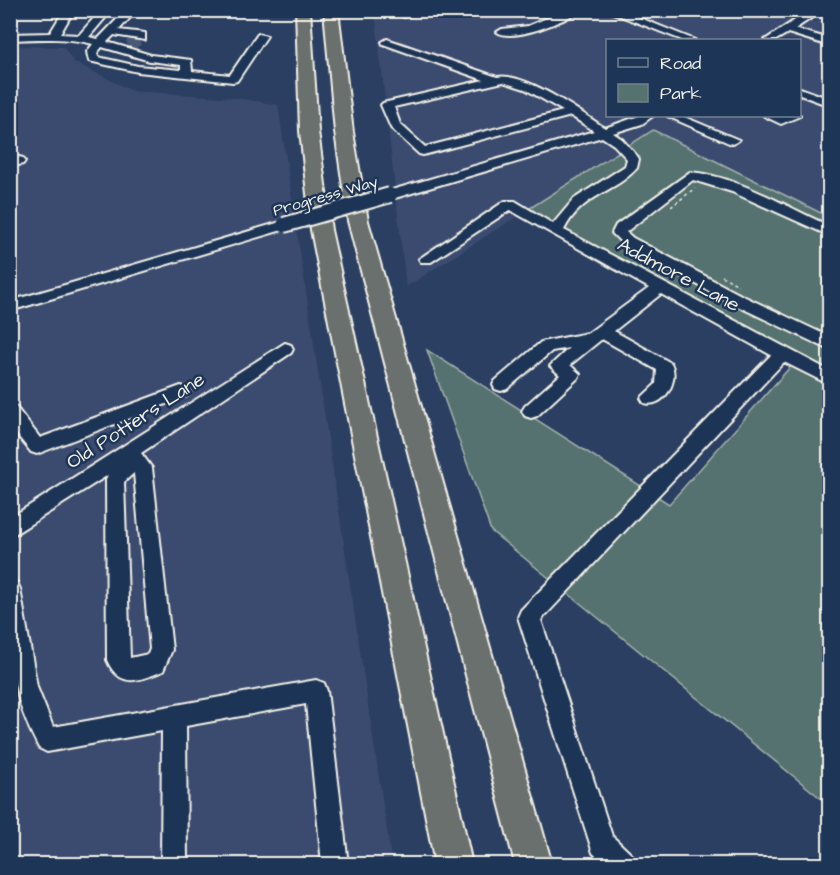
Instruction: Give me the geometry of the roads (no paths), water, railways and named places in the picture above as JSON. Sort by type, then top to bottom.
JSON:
[{"type":"highway","points":[[331,10],[342,114],[355,205],[364,244],[534,864]]},
{"type":"highway","points":[[303,17],[309,131],[321,230],[454,864]]},
{"type":"highway","points":[[342,114],[348,33]]},
{"type":"street","points":[[53,36],[69,10]]},
{"type":"street","points":[[82,38],[107,10]]},
{"type":"street","points":[[132,10],[92,52],[93,59],[138,69],[233,79],[262,36]]},
{"type":"street","points":[[391,10],[404,14],[422,10]]},
{"type":"street","points":[[502,32],[530,29],[576,10]]},
{"type":"street","points":[[610,10],[625,13],[688,39]]},
{"type":"street","points":[[772,39],[818,10]]},
{"type":"street","points":[[788,30],[830,43]]},
{"type":"street","points":[[113,32],[137,34],[141,35],[141,38]]},
{"type":"street","points":[[10,37],[82,38],[125,48],[150,58],[187,62],[186,75]]},
{"type":"street","points":[[387,42],[495,80]]},
{"type":"street","points":[[557,231],[561,219],[573,207],[631,168],[633,159],[618,142],[601,133],[573,112],[529,87],[503,79],[387,105],[395,125],[423,151],[573,112]]},
{"type":"street","points":[[801,80],[830,91]]},
{"type":"street","points":[[801,92],[830,103]]},
{"type":"street","name":"Progress Way","points":[[10,306],[601,133],[645,117]]},
{"type":"street","points":[[676,117],[733,140]]},
{"type":"street","points":[[773,117],[781,120],[791,117]]},
{"type":"street","points":[[830,232],[721,183],[696,175],[690,176],[624,226],[619,233],[628,241],[736,298],[830,344]]},
{"type":"street","name":"Addmore Lane","points":[[426,259],[510,204],[527,216],[830,379]]},
{"type":"street","points":[[558,366],[660,288]]},
{"type":"street","points":[[501,385],[547,346],[597,335],[664,367],[664,386],[650,398]]},
{"type":"street","name":"Old Potters Lane","points":[[10,529],[132,455],[285,349]]},
{"type":"street","points":[[623,864],[602,844],[529,616],[782,354]]},
{"type":"street","points":[[531,411],[572,374],[536,355]]},
{"type":"street","points":[[10,412],[37,447],[181,392]]},
{"type":"street","points":[[132,455],[143,468],[161,650],[154,663],[124,670],[118,660],[115,479],[132,455]]},
{"type":"street","points":[[10,589],[25,674],[37,724],[47,740],[316,691],[335,864]]},
{"type":"street","points":[[174,718],[174,864]]},
{"type":"tunnel","points":[[129,46],[141,38]]}]
